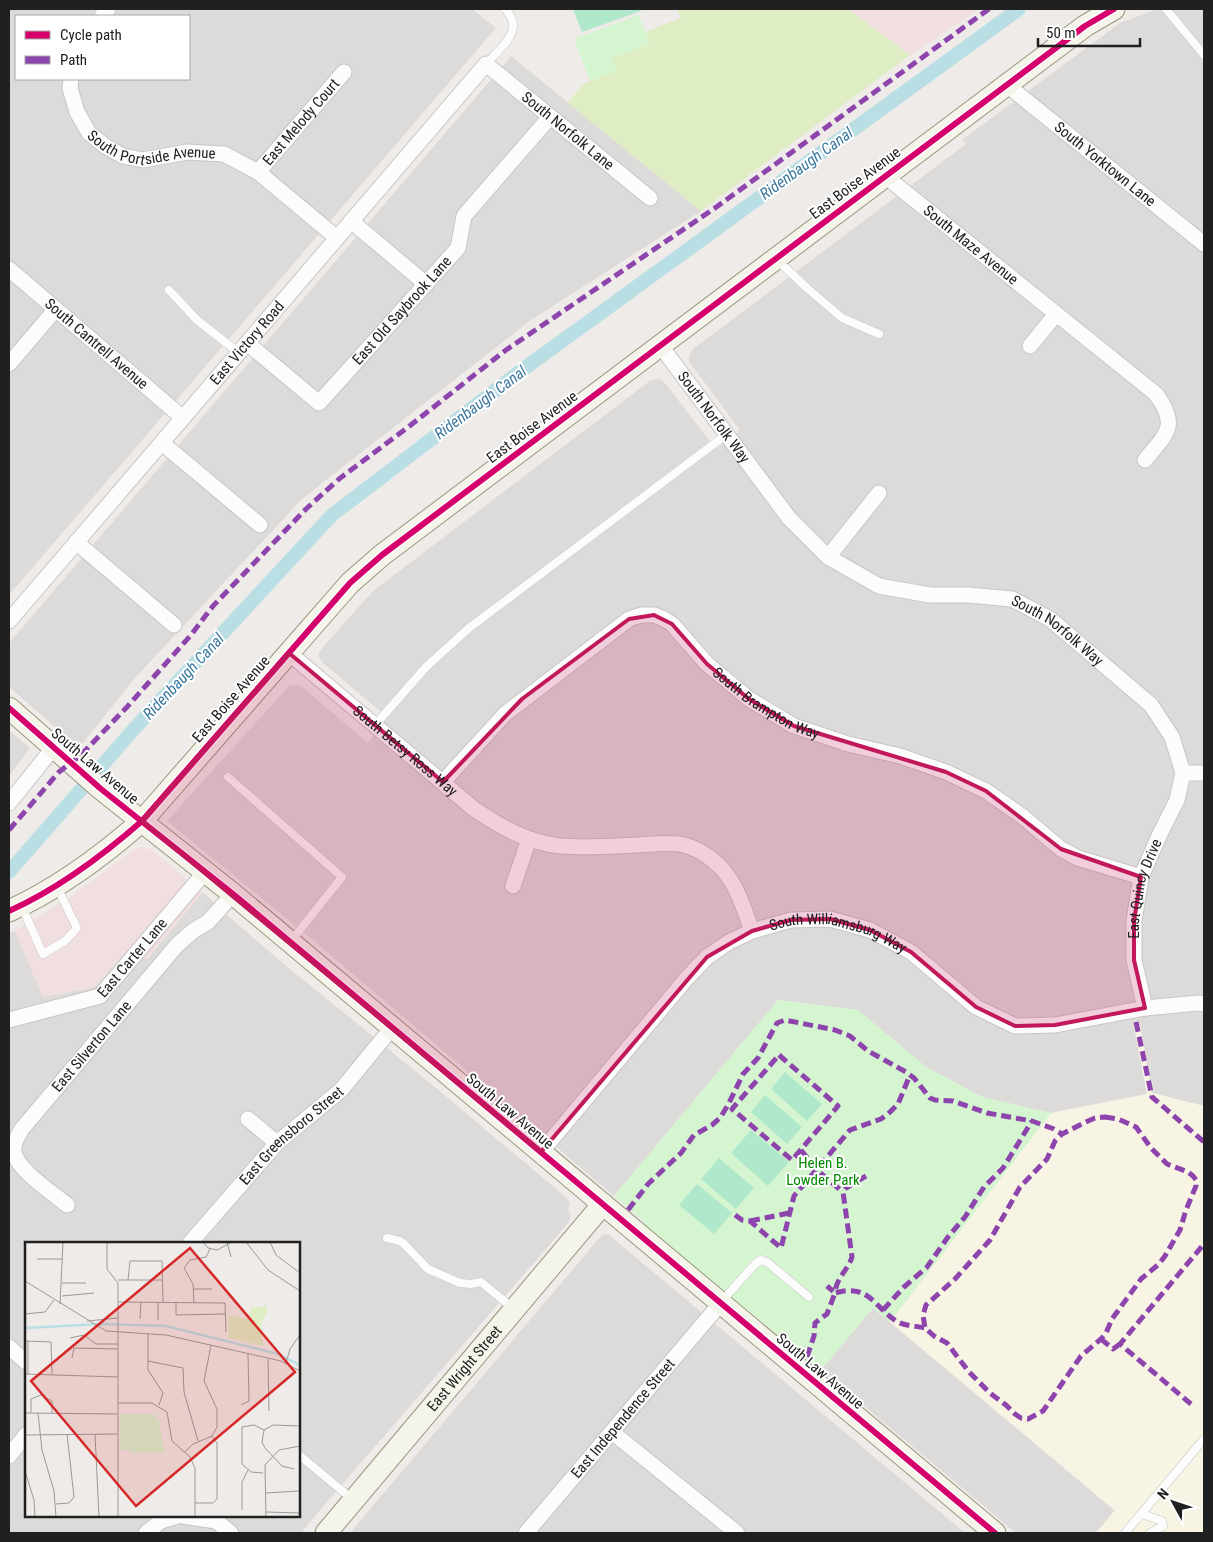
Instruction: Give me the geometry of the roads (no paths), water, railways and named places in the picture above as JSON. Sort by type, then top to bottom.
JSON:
[{"type":"street","name":"East Boise Avenue","points":[[15,908],[56,886],[82,869],[142,821],[350,583],[382,555],[1088,24],[1114,9]]},
{"type":"street","name":"South Norfolk Lane","points":[[486,64],[650,198]]},
{"type":"street","name":"East Victory Road","points":[[9,621],[486,64]]},
{"type":"street","name":"East Melody Court","points":[[258,172],[344,72]]},
{"type":"street","name":"South Portside Avenue","points":[[71,80],[70,88],[77,112],[89,133],[105,146],[123,156],[143,160],[187,152],[224,154],[258,172],[337,238]]},
{"type":"street","name":"South Yorktown Lane","points":[[1007,85],[1204,244]]},
{"type":"street","name":"East Old Saybrook Lane","points":[[243,348],[319,403],[458,248],[464,216],[550,117]]},
{"type":"street","name":"South Maze Avenue","points":[[885,176],[1156,394],[1166,408],[1169,423],[1164,437],[1145,460]]},
{"type":"street","points":[[351,221],[426,284]]},
{"type":"street","name":"South Cantrell Avenue","points":[[9,270],[183,418]]},
{"type":"street","points":[[9,364],[56,309]]},
{"type":"street","points":[[1030,346],[1056,314]]},
{"type":"street","name":"South Norfolk Way","points":[[660,345],[789,518],[828,557],[879,586],[930,595],[968,595],[1012,599],[1050,620],[1151,705],[1172,737],[1183,773]]},
{"type":"street","points":[[162,443],[260,525]]},
{"type":"street","points":[[828,557],[879,493]]},
{"type":"street","points":[[76,542],[174,625]]},
{"type":"street","name":"South Brampton Way","points":[[443,782],[488,730],[522,699],[629,619],[641,615],[654,615],[672,624],[707,664],[749,699],[794,726],[848,744],[900,756],[946,772],[986,791],[1022,816],[1061,849],[1078,858],[1141,877]]},
{"type":"street","name":"South Betsy Ross Way","points":[[289,653],[474,809],[499,826],[529,839],[559,846],[592,847],[661,843],[682,845],[698,850],[713,860],[727,874],[738,893],[752,931]]},
{"type":"street","name":"South Law Avenue","points":[[9,708],[80,772],[232,894],[995,1533]]},
{"type":"street","points":[[9,803],[54,747]]},
{"type":"street","points":[[1183,773],[1204,773]]},
{"type":"street","name":"East Quincy Drive","points":[[1145,1008],[1134,960],[1134,921],[1141,877],[1177,800],[1183,773]]},
{"type":"street","points":[[513,886],[529,839]]},
{"type":"street","name":"East Carter Lane","points":[[9,1020],[100,996],[205,872]]},
{"type":"street","name":"East Silverton Lane","points":[[67,1205],[16,1160],[13,1151],[21,1130],[177,945],[193,931],[208,922],[232,894]]},
{"type":"street","name":"South Williamsburg Way","points":[[541,1152],[687,978],[714,952],[752,931],[791,920],[830,919],[870,930],[911,952],[976,1007],[1015,1026],[1055,1025],[1145,1008],[1198,1002],[1204,1004]]},
{"type":"street","name":"East Greensboro Street","points":[[191,1242],[277,1143],[341,1090],[392,1028]]},
{"type":"street","points":[[248,1119],[277,1143]]},
{"type":"street","name":"East Wright Street","points":[[326,1533],[603,1204]]},
{"type":"street","name":"East Independence Street","points":[[526,1533],[720,1304]]},
{"type":"street","points":[[9,1347],[25,1361]]},
{"type":"street","points":[[612,1432],[737,1533]]},
{"type":"street","points":[[9,1456],[25,1437]]},
{"type":"street","points":[[146,1533],[161,1521],[175,1517]]},
{"type":"street","points":[[191,1517],[216,1520],[231,1533]]},
{"type":"lane","points":[[486,64],[512,33],[515,24],[513,16],[505,9]]},
{"type":"lane","points":[[1166,9],[1204,54]]},
{"type":"lane","points":[[776,258],[842,318],[879,334]]},
{"type":"lane","points":[[169,290],[197,320],[243,348]]},
{"type":"lane","points":[[375,725],[426,667],[469,628],[727,434]]},
{"type":"lane","points":[[228,777],[342,877],[290,943]]},
{"type":"lane","points":[[15,908],[43,954],[65,942],[77,928],[56,886]]},
{"type":"lane","points":[[387,1238],[404,1244],[428,1269],[464,1284],[481,1282],[514,1309]]},
{"type":"lane","points":[[720,1304],[756,1263],[761,1260],[768,1262],[809,1297]]},
{"type":"lane","points":[[1125,1533],[1204,1439]]},
{"type":"lane","points":[[300,1457],[353,1501]]},
{"type":"lane","points":[[1142,1514],[1162,1521],[1162,1526],[1150,1533]]},
{"type":"waterway","name":"Ridenbaugh Canal","points":[[9,872],[134,729],[332,515],[518,373],[1019,9]]},
{"type":"park label","name":"Helen B. Lowder Park","points":[[823,1172]]}]
